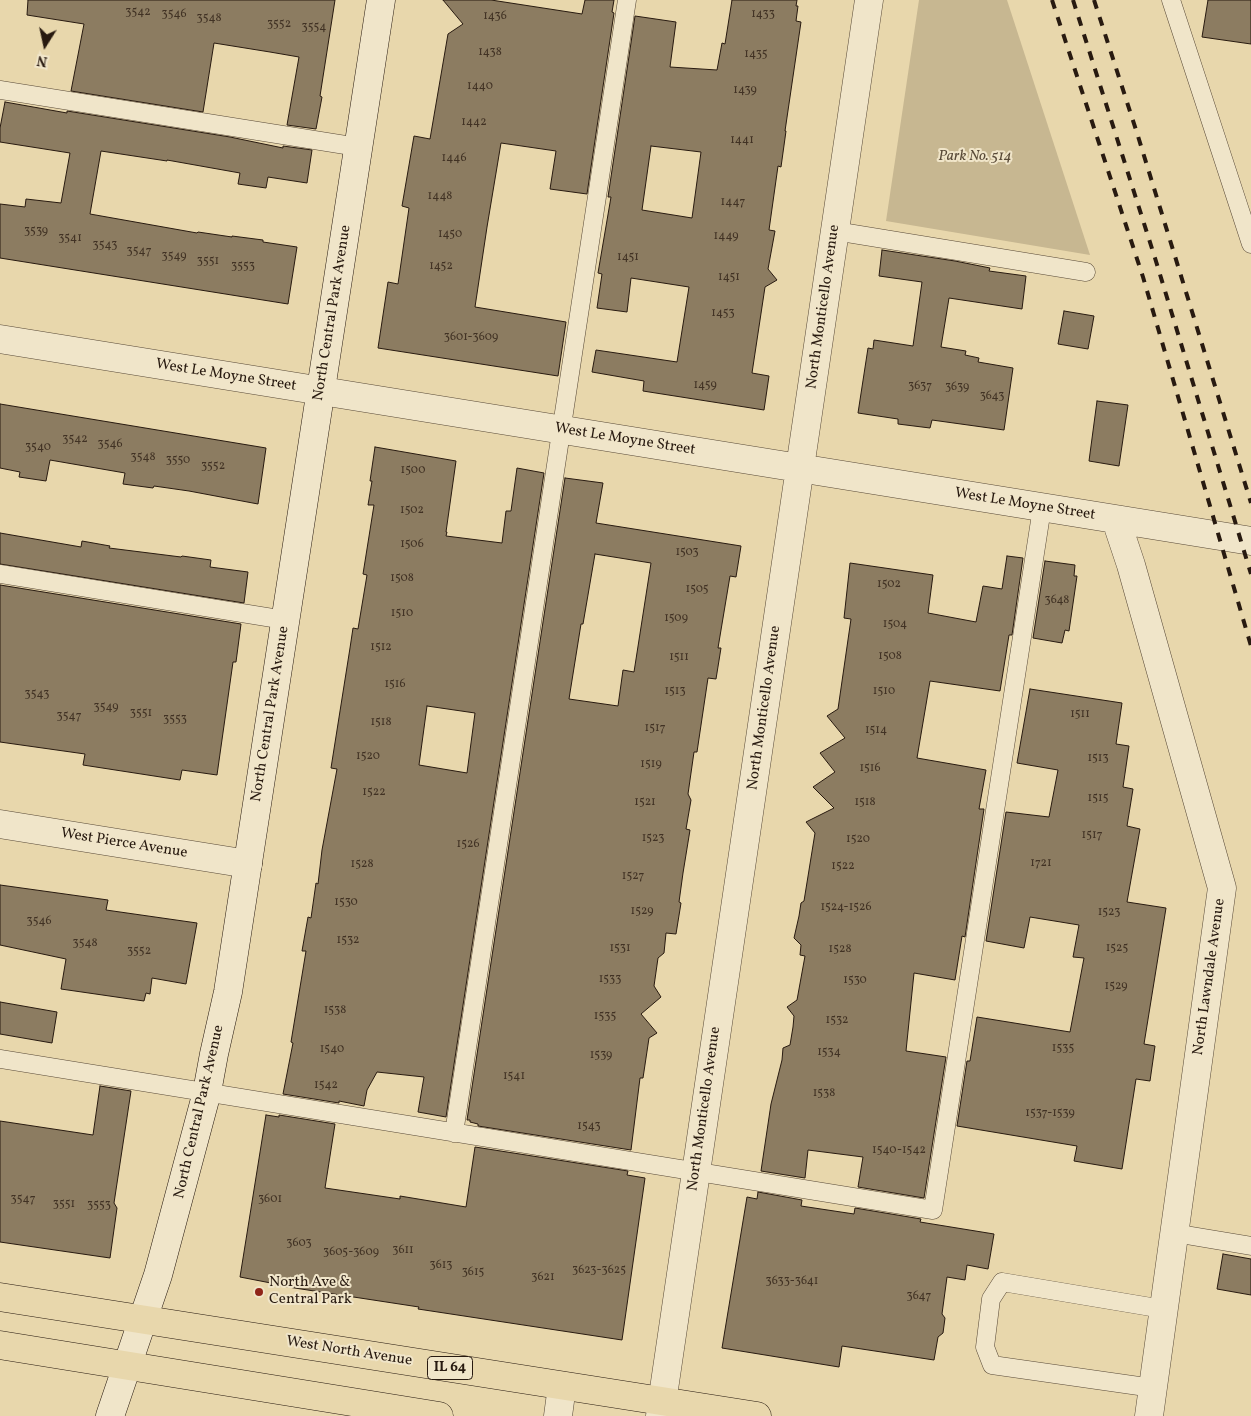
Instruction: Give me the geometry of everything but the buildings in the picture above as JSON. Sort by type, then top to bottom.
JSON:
[{"type":"main road","name":"West North Avenue","points":[[0,1297],[562,1386],[662,1409],[757,1416]]},
{"type":"main road","points":[[0,1345],[439,1416]]},
{"type":"street","name":"North Central Park Avenue","points":[[110,1416],[158,1275],[207,1092],[228,992],[381,0]]},
{"type":"street","name":"North Monticello Avenue","points":[[662,1409],[869,0]]},
{"type":"street","name":"West Le Moyne Street","points":[[0,339],[1251,541]]},
{"type":"street","name":"North Lawndale Avenue","points":[[1116,520],[1134,574],[1222,888],[1149,1416]]},
{"type":"street","name":"West Pierce Avenue","points":[[0,824],[248,864]]},
{"type":"street","points":[[558,1416],[562,1386]]},
{"type":"lane","points":[[454,1133],[627,0]]},
{"type":"lane","points":[[1171,0],[1251,244]]},
{"type":"lane","points":[[0,90],[358,147]]},
{"type":"lane","points":[[835,231],[1086,272]]},
{"type":"lane","points":[[0,1059],[933,1210],[1042,508]]},
{"type":"lane","points":[[0,574],[285,620]]},
{"type":"lane","points":[[1174,1233],[1251,1246]]},
{"type":"lane","points":[[1153,1388],[992,1364],[985,1347],[991,1299],[1002,1282],[1163,1309]]},
{"type":"green space","name":"Park No. 514","points":[[919,0],[1007,0],[1090,255],[886,221]]},
{"type":"railway","points":[[1052,0],[1143,277],[1251,646]]},
{"type":"railway","points":[[1073,0],[1155,258],[1251,574]]},
{"type":"railway","points":[[1094,0],[1251,503]]},
{"type":"place","name":"North Ave & Central Park","points":[[259,1292]]}]
